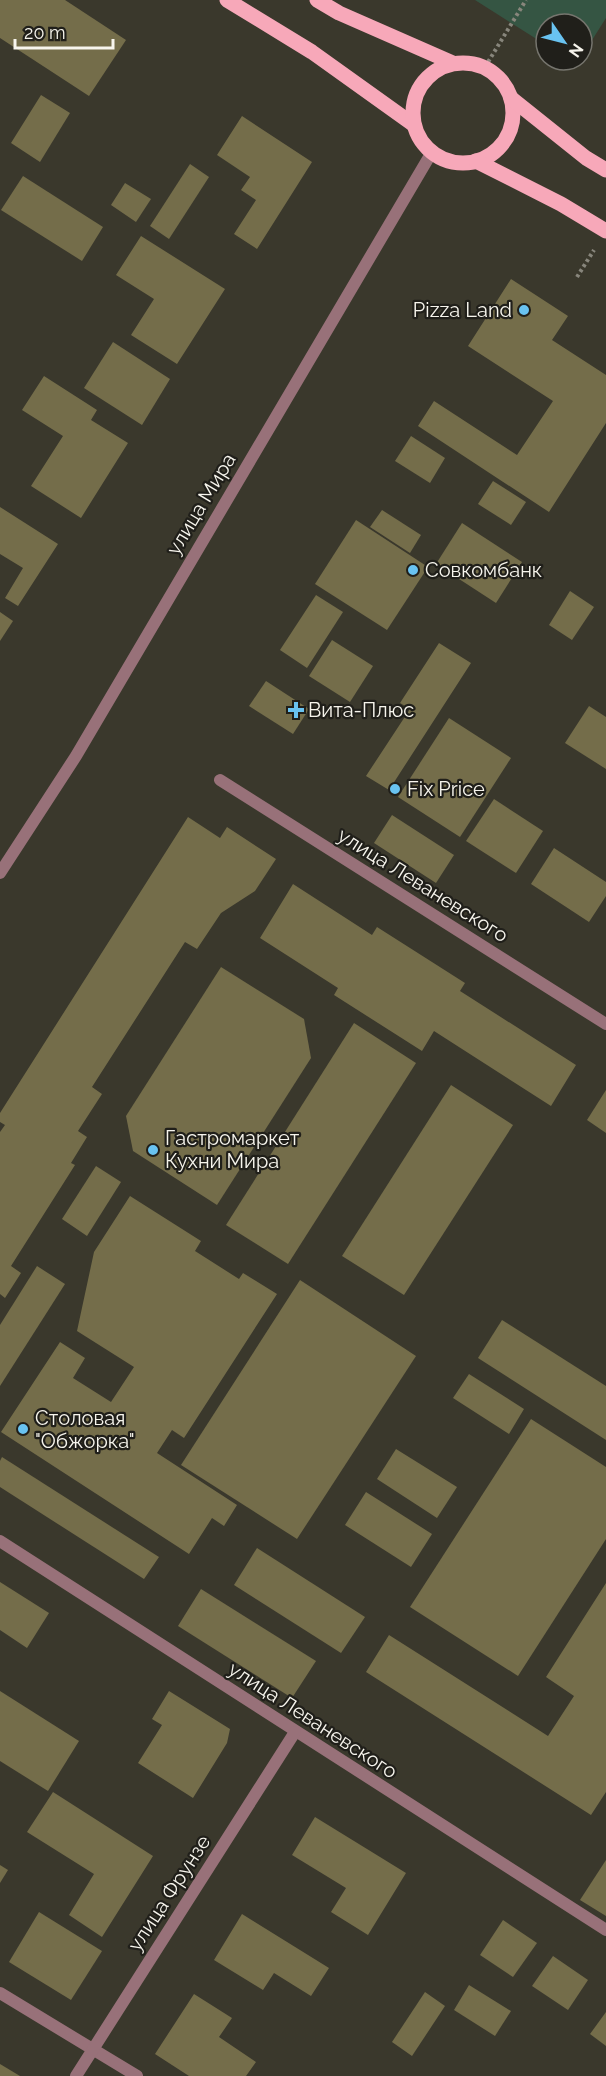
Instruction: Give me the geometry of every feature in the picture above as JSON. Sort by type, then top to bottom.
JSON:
[{"type":"main road","points":[[227,0],[312,52],[414,125]]},
{"type":"main road","points":[[318,0],[339,13],[453,63]]},
{"type":"main road","points":[[469,62],[485,67],[501,80],[511,98],[513,114],[507,137],[503,144],[476,161],[453,162],[432,153],[420,140],[414,125],[413,109],[417,93],[426,79],[438,69],[453,63],[469,62]]},
{"type":"main road","points":[[511,98],[586,158],[606,170]]},
{"type":"main road","points":[[476,161],[561,204],[602,238]]},
{"type":"street","name":"улица Мира","points":[[0,873],[76,756],[432,153]]},
{"type":"street","name":"улица Леваневского","points":[[220,780],[606,1024]]},
{"type":"street","name":"улица Леваневского","points":[[0,1541],[606,1930]]},
{"type":"street","name":"улица Фрунзе","points":[[76,2076],[295,1732]]},
{"type":"street","points":[[0,1993],[137,2076]]},
{"type":"path","points":[[485,67],[526,0]]},
{"type":"path","points":[[577,277],[602,238]]},
{"type":"green space","points":[[475,0],[606,0],[606,18],[594,37],[594,12],[534,12],[534,37]]},
{"type":"building","points":[[0,0],[65,0],[126,40],[89,96],[0,38]]},
{"type":"building","points":[[41,95],[70,113],[40,162],[11,143]]},
{"type":"building","points":[[242,116],[312,162],[257,249],[234,234],[256,200],[241,190],[250,177],[217,155]]},
{"type":"building","points":[[190,164],[209,177],[169,239],[150,226]]},
{"type":"building","points":[[23,176],[103,227],[82,261],[1,210]]},
{"type":"building","points":[[125,183],[151,199],[136,222],[111,205]]},
{"type":"building","points":[[141,236],[225,289],[177,364],[131,335],[154,299],[116,275]]},
{"type":"building","points":[[511,279],[568,316],[552,340],[606,375],[606,423],[549,512],[418,426],[434,401],[517,455],[553,401],[468,346]]},
{"type":"building","points":[[113,342],[170,379],[142,425],[84,388]]},
{"type":"building","points":[[44,376],[97,410],[91,420],[128,443],[81,518],[31,486],[63,436],[22,410]]},
{"type":"building","points":[[411,436],[445,458],[430,483],[395,461]]},
{"type":"building","points":[[493,481],[526,502],[511,525],[478,504]]},
{"type":"building","points":[[0,507],[58,544],[18,606],[5,598],[23,568],[0,554]]},
{"type":"building","points":[[382,510],[421,535],[410,553],[370,527]]},
{"type":"building","points":[[356,520],[428,567],[387,630],[315,584]]},
{"type":"building","points":[[462,523],[522,562],[496,603],[436,564]]},
{"type":"building","points":[[570,591],[594,607],[572,640],[549,625]]},
{"type":"building","points":[[316,595],[343,612],[307,668],[280,650]]},
{"type":"building","points":[[0,612],[13,621],[0,641]]},
{"type":"building","points":[[332,640],[373,666],[350,702],[309,676]]},
{"type":"building","points":[[439,643],[471,663],[389,790],[366,776],[410,709],[400,703]]},
{"type":"building","points":[[266,681],[309,709],[293,734],[249,706]]},
{"type":"building","points":[[589,706],[606,717],[606,769],[565,743]]},
{"type":"building","points":[[449,718],[511,758],[460,837],[398,797]]},
{"type":"building","points":[[494,799],[543,831],[516,873],[466,841]]},
{"type":"building","points":[[392,815],[454,855],[436,883],[374,843]]},
{"type":"building","points":[[188,817],[220,838],[227,827],[276,859],[255,891],[221,913],[197,949],[185,942],[92,1087],[102,1094],[78,1131],[87,1137],[71,1163],[75,1165],[11,1266],[21,1273],[5,1298],[0,1294],[0,1132],[5,1125],[0,1122],[0,1113]]},
{"type":"building","points":[[554,848],[606,882],[606,896],[589,922],[531,884]]},
{"type":"building","points":[[293,884],[372,935],[377,927],[465,983],[460,991],[576,1065],[551,1106],[434,1031],[422,1051],[334,995],[338,988],[260,938]]},
{"type":"building","points":[[221,967],[304,1019],[311,1058],[217,1205],[133,1151],[126,1116]]},
{"type":"building","points":[[354,1023],[416,1063],[288,1264],[226,1225]]},
{"type":"building","points":[[451,1085],[513,1125],[404,1295],[342,1256]]},
{"type":"building","points":[[606,1090],[606,1133],[587,1120]]},
{"type":"building","points":[[96,1166],[121,1182],[87,1236],[62,1219]]},
{"type":"building","points":[[130,1196],[201,1241],[195,1251],[239,1279],[243,1273],[277,1294],[184,1438],[172,1430],[157,1453],[237,1505],[224,1526],[212,1518],[189,1554],[1,1432],[60,1342],[85,1358],[73,1378],[111,1402],[134,1367],[77,1331],[94,1252]]},
{"type":"building","points":[[37,1266],[65,1284],[0,1386],[0,1325]]},
{"type":"building","points":[[300,1280],[416,1356],[297,1539],[181,1465]]},
{"type":"building","points":[[502,1320],[606,1386],[606,1440],[478,1358]]},
{"type":"building","points":[[469,1374],[524,1409],[509,1434],[453,1398]]},
{"type":"building","points":[[531,1419],[606,1467],[606,1539],[518,1676],[410,1607]]},
{"type":"building","points":[[396,1449],[457,1487],[437,1518],[377,1479]]},
{"type":"building","points":[[2,1457],[159,1557],[144,1579],[0,1487]]},
{"type":"building","points":[[366,1492],[432,1534],[411,1567],[345,1525]]},
{"type":"building","points":[[257,1548],[365,1617],[341,1653],[234,1585]]},
{"type":"building","points":[[0,1582],[49,1613],[27,1648],[0,1630]]},
{"type":"building","points":[[606,1583],[606,1792],[591,1815],[366,1672],[389,1635],[548,1736],[574,1696],[546,1677]]},
{"type":"building","points":[[201,1589],[316,1661],[292,1698],[178,1626]]},
{"type":"building","points":[[0,1691],[79,1741],[48,1791],[0,1761]]},
{"type":"building","points":[[169,1691],[230,1729],[227,1743],[193,1798],[138,1763],[162,1725],[152,1719]]},
{"type":"building","points":[[53,1792],[153,1856],[102,1937],[69,1915],[94,1874],[27,1832]]},
{"type":"building","points":[[315,1817],[406,1873],[368,1935],[331,1912],[346,1888],[292,1855]]},
{"type":"building","points":[[606,1860],[606,1916],[580,1900]]},
{"type":"building","points":[[0,1865],[8,1870],[0,1883]]},
{"type":"building","points":[[39,1912],[102,1951],[71,2000],[9,1962]]},
{"type":"building","points":[[242,1914],[329,1968],[311,1996],[274,1973],[263,1990],[214,1960]]},
{"type":"building","points":[[503,1920],[537,1943],[513,1977],[480,1955]]},
{"type":"building","points":[[553,1956],[588,1980],[568,2010],[532,1986]]},
{"type":"building","points":[[469,1985],[511,2011],[495,2036],[454,2010]]},
{"type":"building","points":[[425,1992],[445,2006],[412,2056],[392,2042]]},
{"type":"building","points":[[194,1994],[232,2018],[219,2037],[256,2062],[246,2076],[189,2076],[155,2054]]},
{"type":"building","points":[[606,2012],[606,2046],[590,2034]]},
{"type":"building","points":[[0,2064],[20,2076],[0,2076]]},
{"type":"place","name":"Pizza Land","points":[[524,310]]},
{"type":"place","name":"Совкомбанк","points":[[413,570]]},
{"type":"place","name":"Вита-Плюс","points":[[296,710]]},
{"type":"place","name":"Fix Price","points":[[395,789]]},
{"type":"place","name":"Гастромаркет Кухни Мира","points":[[153,1150]]},
{"type":"place","name":"Столовая \"Обжорка\"","points":[[23,1429]]}]
